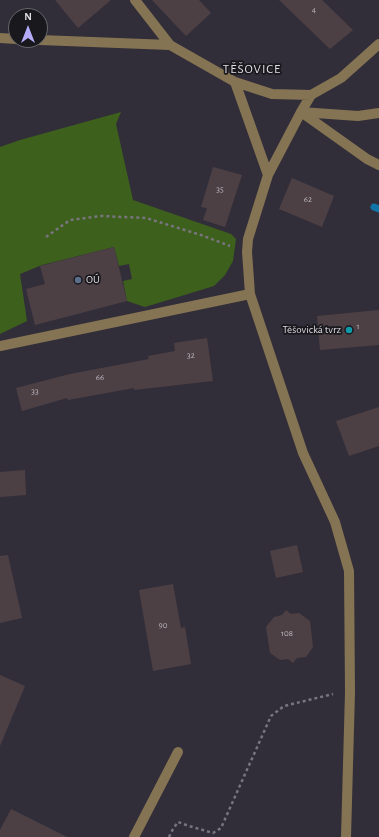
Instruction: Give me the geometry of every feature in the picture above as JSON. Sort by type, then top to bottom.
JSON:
[{"type":"street","points":[[135,0],[170,45],[235,82],[272,94],[311,95]]},
{"type":"street","points":[[48,40],[170,45]]},
{"type":"street","points":[[346,837],[350,692],[350,571],[335,522],[303,453],[250,294],[247,252],[248,239],[268,175],[311,95],[341,78],[379,44]]},
{"type":"street","points":[[235,82],[268,175]]},
{"type":"street","points":[[301,112],[358,116],[379,113]]},
{"type":"street","points":[[301,112],[367,160],[379,165]]},
{"type":"street","points":[[0,346],[250,294]]},
{"type":"street","points":[[134,837],[178,752]]},
{"type":"path","points":[[46,237],[70,220],[101,216],[146,218],[201,235],[247,252]]},
{"type":"path","points":[[169,837],[178,822],[214,833],[221,828],[271,716],[284,706],[338,693]]},
{"type":"green space","points":[[121,112],[116,124],[133,200],[231,234],[236,239],[233,261],[225,275],[214,286],[145,307],[127,301],[123,281],[132,279],[129,264],[119,266],[114,247],[42,265],[20,274],[27,321],[0,334],[0,147]]},
{"type":"building","points":[[55,0],[111,0],[78,28]]},
{"type":"building","points":[[152,0],[199,0],[211,13],[186,36]]},
{"type":"building","points":[[279,0],[322,0],[353,30],[330,49]]},
{"type":"building","points":[[213,167],[242,175],[225,227],[203,220],[207,208],[201,207]]},
{"type":"building","points":[[292,178],[334,196],[322,227],[279,209]]},
{"type":"building","points":[[114,247],[127,301],[35,325],[26,289],[45,284],[40,266]]},
{"type":"building","name":"Těšovická tvrz","points":[[379,310],[379,345],[320,350],[317,316]]},
{"type":"building","points":[[207,338],[213,381],[134,390],[134,388],[68,400],[67,398],[22,411],[16,388],[70,374],[149,359],[148,356],[175,351],[174,343]]},
{"type":"building","points":[[379,407],[379,446],[349,456],[336,421]]},
{"type":"building","points":[[25,470],[26,495],[0,497],[0,472]]},
{"type":"building","points":[[297,545],[303,572],[276,578],[270,551]]},
{"type":"building","points":[[8,555],[22,618],[0,623],[0,556]]},
{"type":"building","points":[[173,584],[181,628],[185,627],[191,664],[153,671],[139,590]]},
{"type":"building","points":[[286,610],[291,614],[299,613],[310,621],[313,647],[306,657],[297,658],[293,663],[288,659],[280,660],[270,653],[266,627],[274,617],[282,615]]},
{"type":"building","points":[[0,675],[25,686],[0,746]]},
{"type":"building","points":[[11,809],[67,837],[0,837],[0,830]]},
{"type":"waterway","points":[[374,207],[379,209]]},
{"type":"place","name":"OÚ","points":[[78,280]]},
{"type":"place","name":"Těšovická tvrz","points":[[349,330]]},
{"type":"district","name":"TĚŠOVICE","points":[[252,69]]}]
